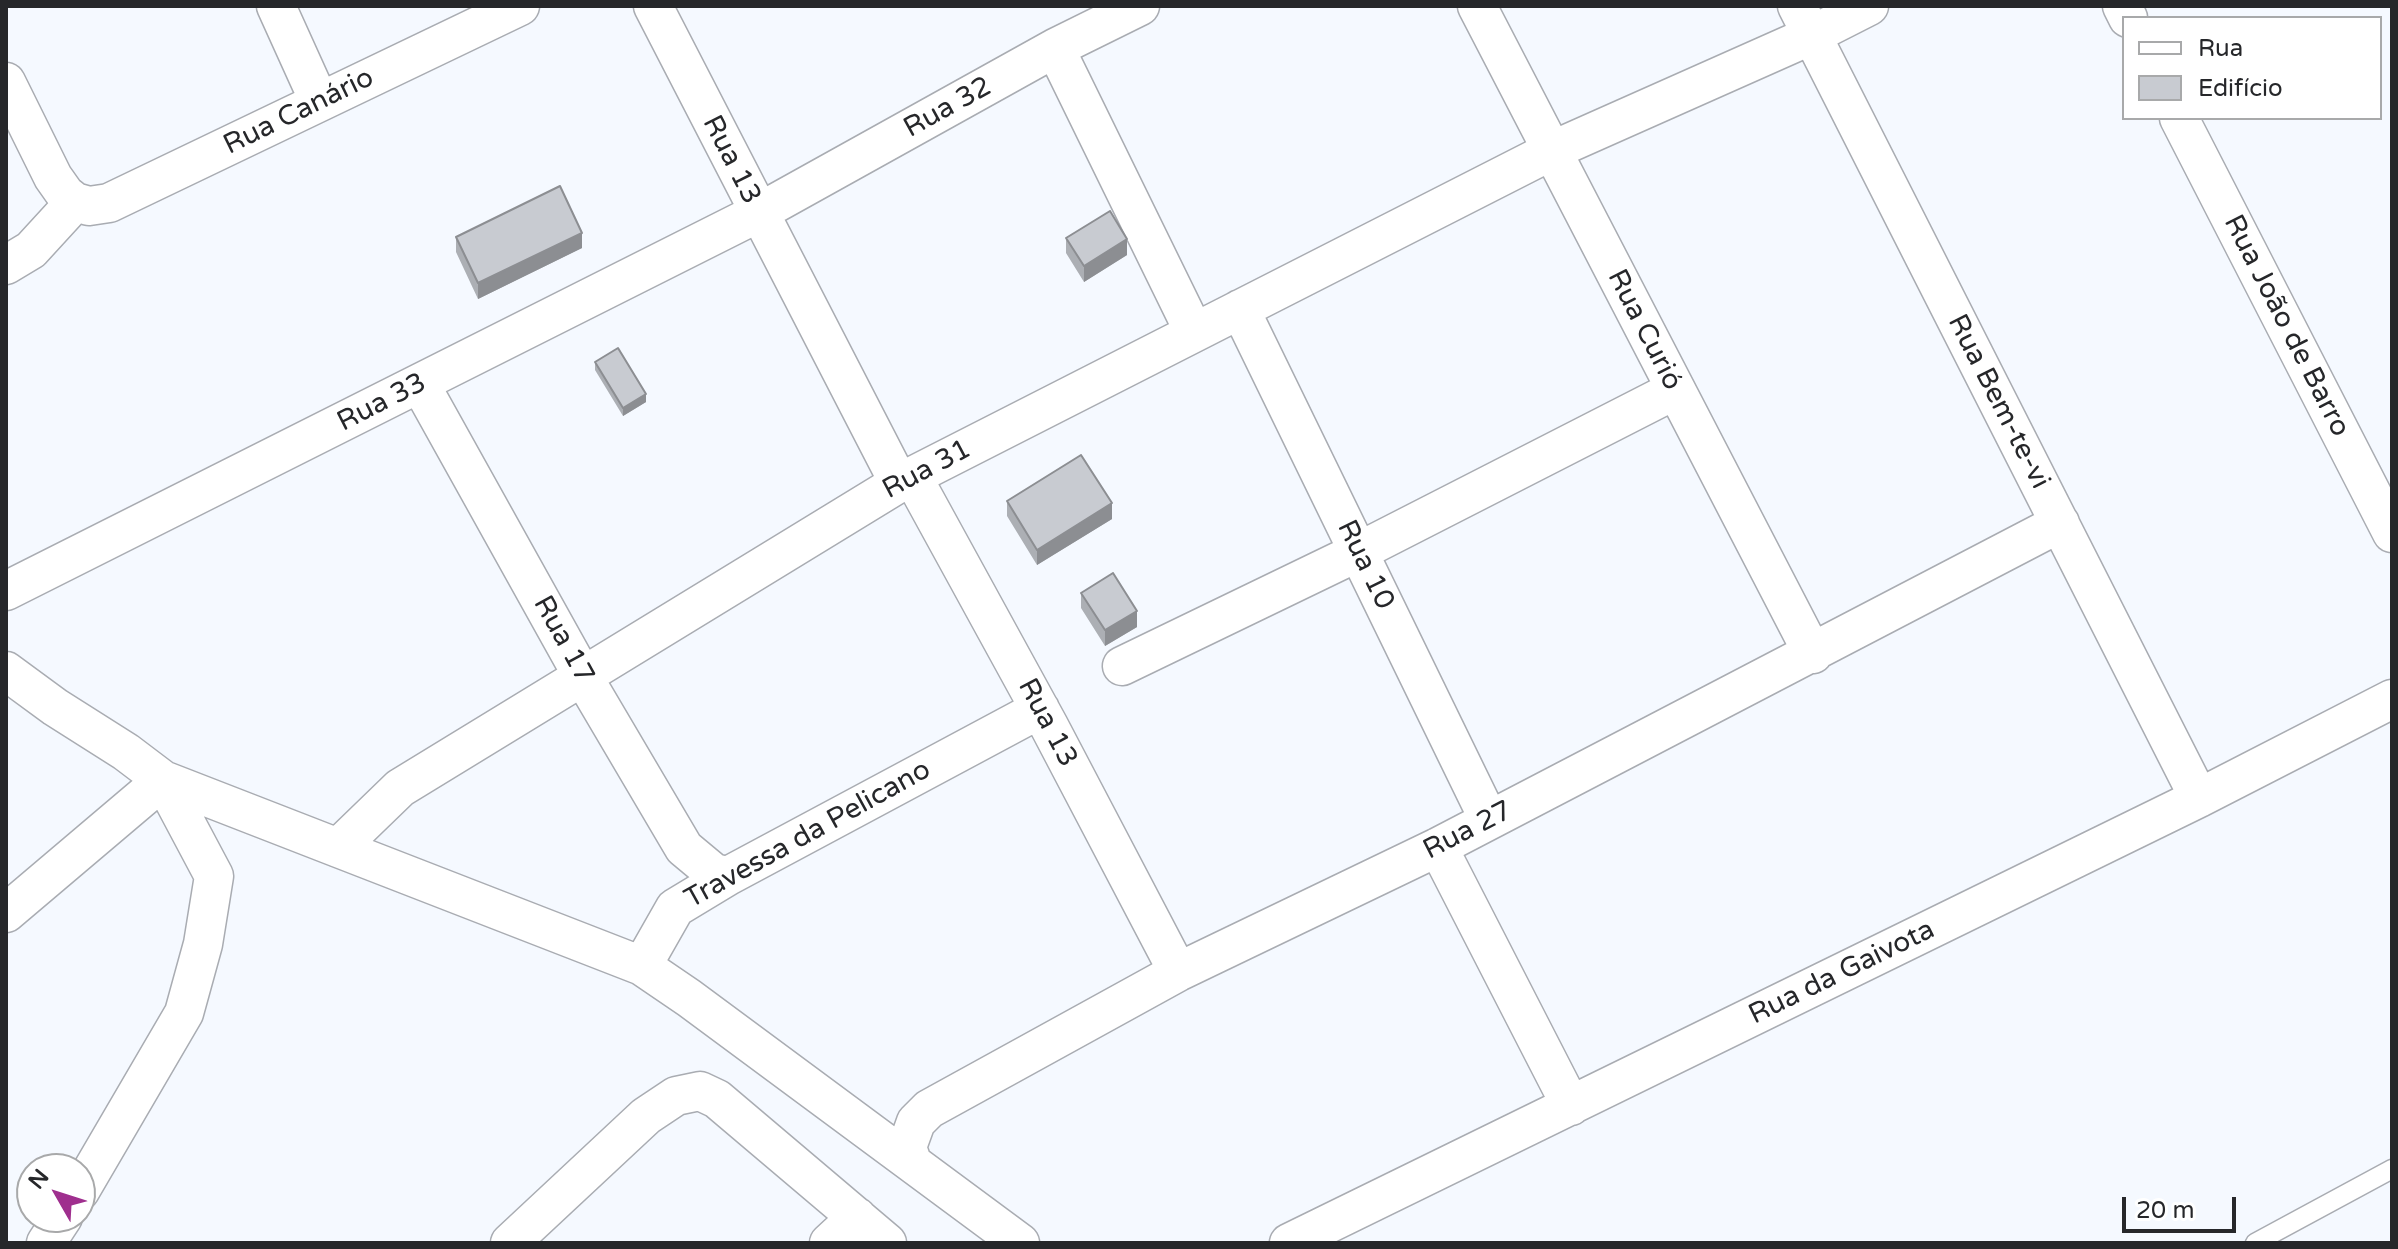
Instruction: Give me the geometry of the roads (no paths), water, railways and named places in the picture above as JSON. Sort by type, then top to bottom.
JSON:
[{"type":"street","points":[[276,6],[319,101]]},
{"type":"street","name":"Rua Canário","points":[[75,202],[89,206],[109,203],[520,6]]},
{"type":"street","name":"Rua 13","points":[[653,6],[758,213],[906,479],[1040,709],[1178,972]]},
{"type":"street","name":"Rua 32","points":[[758,213],[1055,48],[1140,6]]},
{"type":"street","name":"Rua Curió","points":[[1477,6],[1813,654]]},
{"type":"street","name":"Rua 31","points":[[338,848],[400,788],[906,479],[1804,20],[1869,6]]},
{"type":"street","name":"Rua Bem-te-vi","points":[[1804,20],[2199,798]]},
{"type":"street","points":[[1055,48],[1194,332]]},
{"type":"street","points":[[6,82],[53,177],[75,202],[31,250],[6,265]]},
{"type":"street","name":"Rua João de Barro","points":[[2180,120],[2392,533]]},
{"type":"street","name":"Rua 33","points":[[6,591],[758,213]]},
{"type":"street","name":"Rua 10","points":[[1240,309],[1489,820]]},
{"type":"street","name":"Rua 17","points":[[420,384],[582,675],[684,848],[714,873],[728,876]]},
{"type":"street","points":[[1122,666],[1358,552],[1675,390]]},
{"type":"street","name":"Rua 27","points":[[912,1162],[907,1147],[916,1122],[929,1109],[1178,972],[1438,847],[2060,523]]},
{"type":"street","points":[[6,671],[163,780],[642,966],[1020,1243]]},
{"type":"street","name":"Rua da Gaivota","points":[[1289,1243],[2199,798],[2392,699]]},
{"type":"street","name":"Travessa da Pelicano","points":[[642,966],[675,908],[728,876],[1040,709]]},
{"type":"street","points":[[6,913],[163,780]]},
{"type":"street","points":[[96,1164],[184,1013],[203,944],[214,876],[163,780]]},
{"type":"street","points":[[1438,847],[1571,1106]]},
{"type":"street","points":[[510,1243],[646,1116],[676,1096],[700,1091],[717,1099],[887,1243]]},
{"type":"street","points":[[829,1243],[857,1217]]},
{"type":"lane","points":[[2255,1243],[2392,1169]]}]
